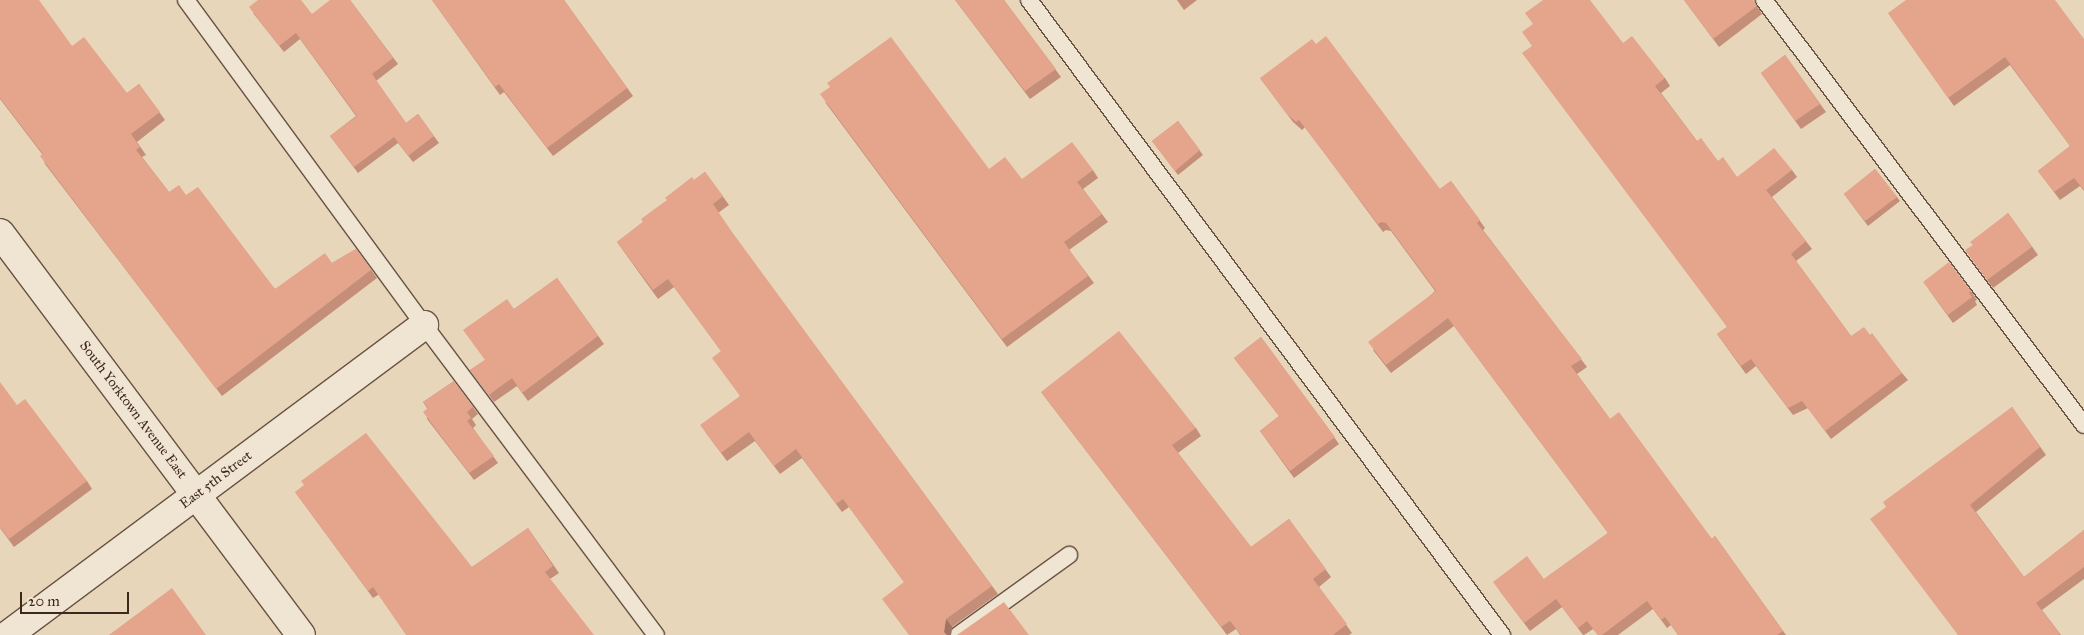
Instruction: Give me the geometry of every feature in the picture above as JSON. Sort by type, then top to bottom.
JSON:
[{"type":"street","name":"South Yorktown Avenue East","points":[[0,233],[301,635]]},
{"type":"street","name":"East 5th Street","points":[[8,635],[424,326]]},
{"type":"lane","points":[[186,0],[424,326],[656,635]]},
{"type":"lane","points":[[1029,0],[1502,635]]},
{"type":"lane","points":[[1764,0],[2084,425]]},
{"type":"lane","points":[[958,635],[1069,555]]},
{"type":"building","points":[[0,0],[39,0],[72,46],[84,37],[127,93],[139,84],[160,112],[131,134],[140,147],[136,150],[169,192],[179,185],[186,195],[198,187],[275,289],[325,253],[332,263],[356,249],[371,270],[216,389],[40,156],[43,154],[0,98]]},
{"type":"building","points":[[258,0],[301,0],[312,14],[330,0],[350,0],[393,58],[372,74],[406,123],[418,114],[434,136],[408,156],[394,137],[354,167],[330,136],[357,116],[296,33],[279,46],[249,7]]},
{"type":"building","points":[[432,0],[564,0],[627,88],[547,148],[499,84],[495,87]]},
{"type":"building","points":[[955,0],[1004,0],[1056,69],[1025,91]]},
{"type":"building","points":[[1543,0],[1590,0],[1623,43],[1632,36],[1665,78],[1655,86],[1697,141],[1701,138],[1718,161],[1723,157],[1737,177],[1774,148],[1792,170],[1766,190],[1806,241],[1791,254],[1851,336],[1864,327],[1870,335],[1872,333],[1902,373],[1825,431],[1802,401],[1788,408],[1751,359],[1741,366],[1717,334],[1727,327],[1522,53],[1532,46],[1522,32],[1533,24],[1525,13]]},
{"type":"building","points":[[1684,0],[1753,0],[1757,6],[1713,39]]},
{"type":"building","points":[[1906,0],[2055,0],[2084,39],[2084,190],[2074,178],[2054,192],[2038,171],[2070,146],[2005,57],[1948,98],[1888,13]]},
{"type":"building","points":[[1326,36],[1440,189],[1451,181],[1480,220],[1477,223],[1582,359],[1571,366],[1610,419],[1619,412],[1712,539],[1715,536],[1783,631],[1777,635],[1678,635],[1665,617],[1661,620],[1647,601],[1602,635],[1598,635],[1587,621],[1578,628],[1556,599],[1524,623],[1493,582],[1527,556],[1544,579],[1608,533],[1448,318],[1386,365],[1368,342],[1436,291],[1386,223],[1381,222],[1378,224],[1299,120],[1296,122],[1287,114],[1260,78],[1312,39],[1316,44]]},
{"type":"building","points":[[891,37],[989,169],[1005,157],[1022,179],[1072,142],[1093,170],[1077,182],[1102,214],[1064,242],[1088,276],[1002,339],[820,94],[830,87],[827,83]]},
{"type":"building","points":[[1785,55],[1820,104],[1795,121],[1761,73]]},
{"type":"building","points":[[1178,121],[1200,150],[1175,171],[1152,141]]},
{"type":"building","points":[[1875,169],[1897,197],[1865,221],[1844,194]]},
{"type":"building","points":[[705,172],[723,196],[713,204],[732,232],[992,586],[946,619],[944,632],[947,635],[909,635],[882,599],[904,582],[843,499],[836,504],[796,449],[774,466],[749,432],[721,453],[700,425],[740,396],[712,358],[721,351],[668,279],[653,290],[617,242],[643,222],[641,219],[667,200],[665,198],[692,177],[694,180]]},
{"type":"building","points":[[2008,213],[2032,247],[1987,280],[1965,250],[1973,245],[1970,242]]},
{"type":"building","points":[[1949,262],[1971,291],[1969,293],[1972,297],[1948,315],[1923,282]]},
{"type":"building","points":[[557,278],[598,336],[522,393],[512,378],[489,395],[470,370],[485,360],[463,330],[507,299],[514,309]]},
{"type":"building","points":[[1119,331],[1196,428],[1172,445],[1251,547],[1289,519],[1326,569],[1313,579],[1347,624],[1333,635],[1241,635],[1230,621],[1221,627],[1041,392]]},
{"type":"building","points":[[1261,337],[1335,437],[1290,471],[1260,431],[1279,416],[1234,358]]},
{"type":"building","points":[[454,381],[473,407],[467,412],[471,418],[467,421],[494,456],[469,473],[423,412],[428,408],[423,402]]},
{"type":"building","points":[[0,382],[17,405],[25,399],[87,481],[9,539],[0,527]]},
{"type":"building","points":[[2012,407],[2040,447],[1970,505],[2024,577],[2084,530],[2084,567],[2036,603],[2060,634],[1958,635],[1870,519],[1886,507],[1883,502]]},
{"type":"building","points":[[366,433],[472,567],[528,528],[553,566],[545,572],[594,635],[406,635],[373,587],[368,591],[295,492],[304,485],[301,481]]},
{"type":"building","points":[[172,588],[206,635],[109,635]]},
{"type":"building","points":[[1004,602],[1029,635],[957,635]]}]
